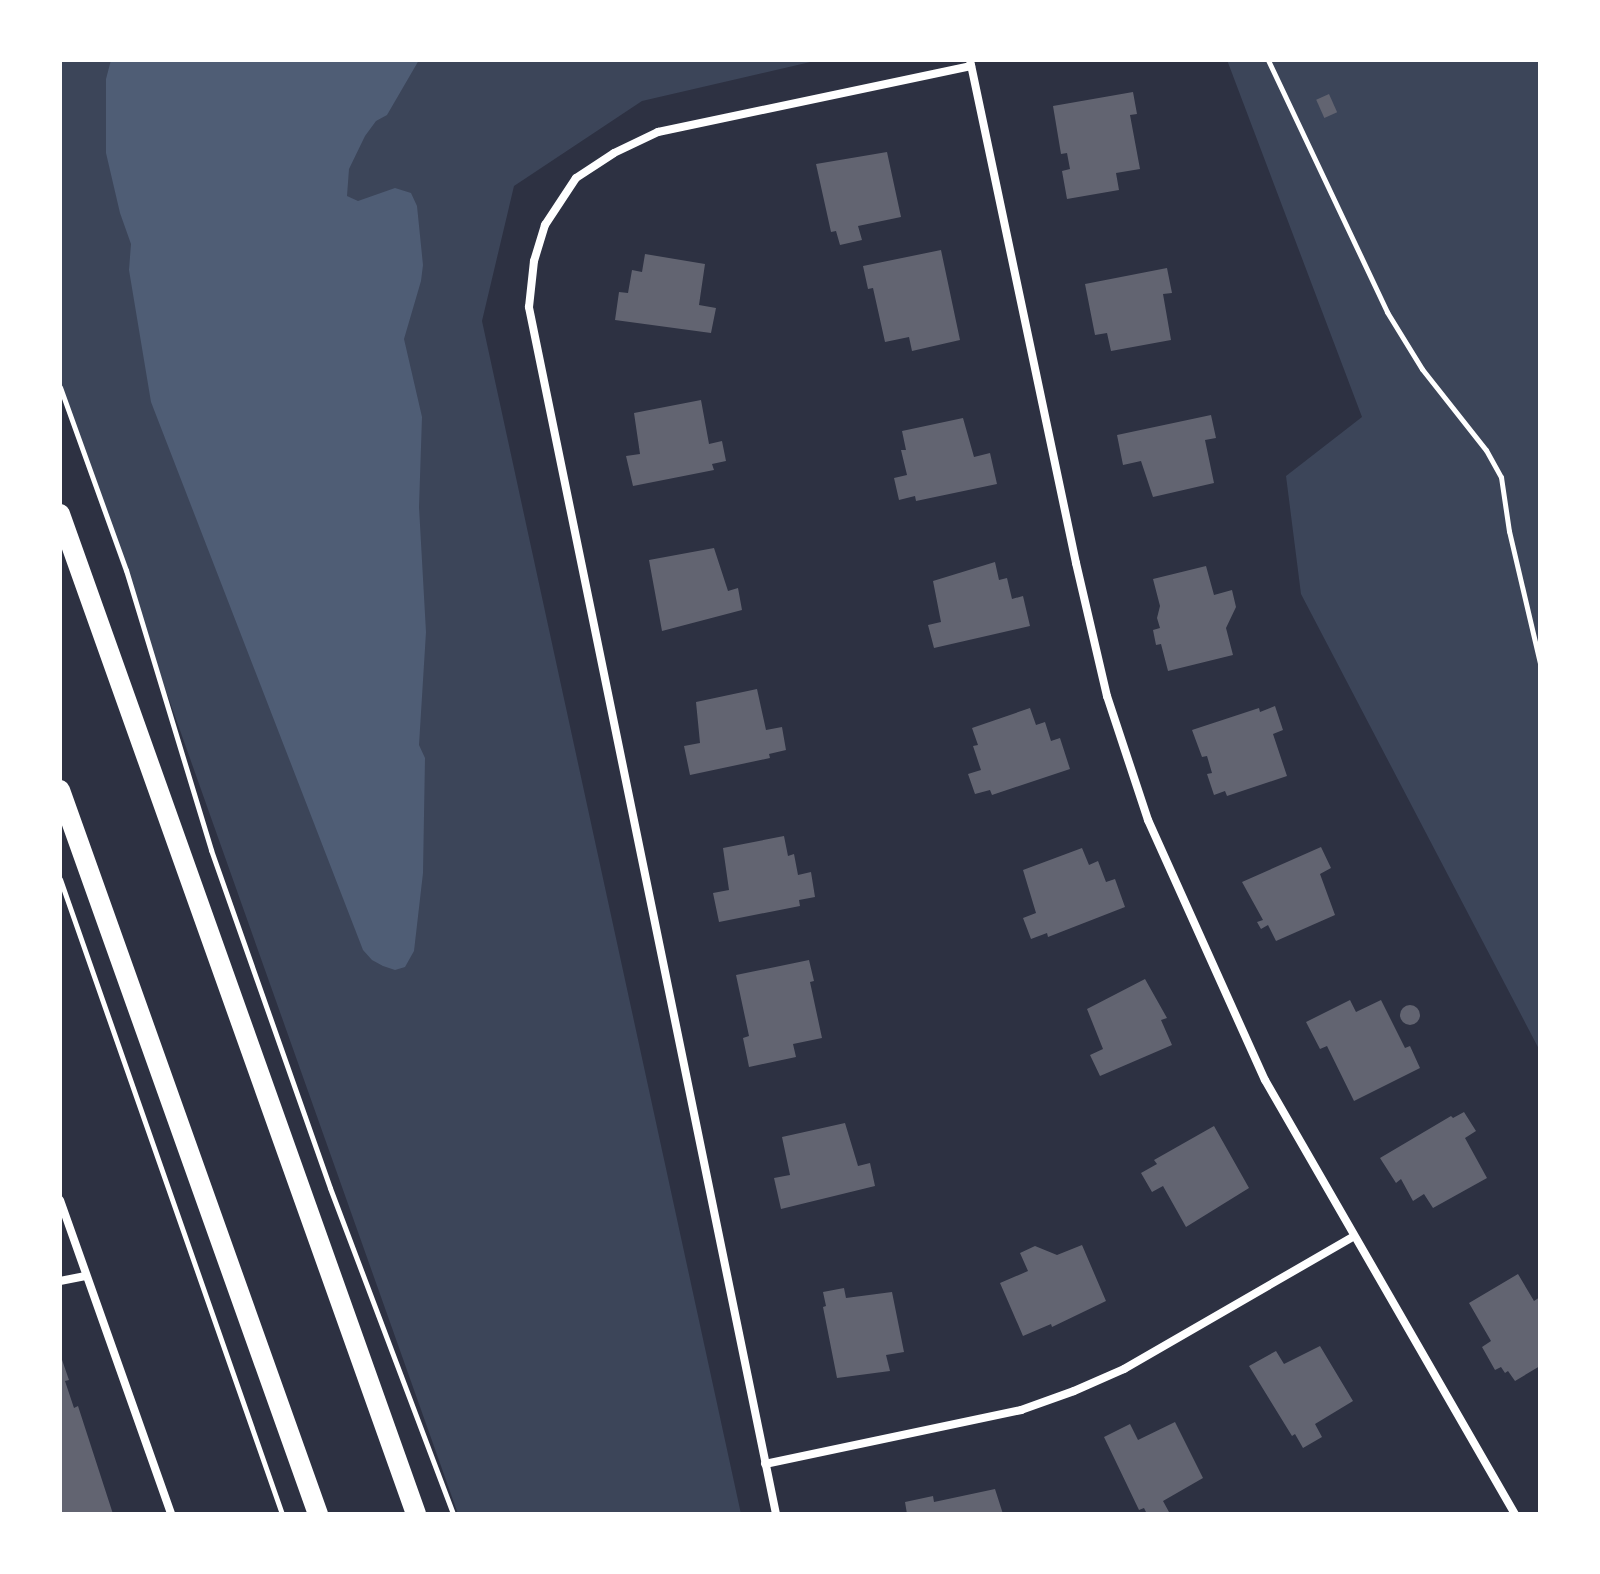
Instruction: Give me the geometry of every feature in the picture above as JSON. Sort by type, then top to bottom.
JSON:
[{"type":"main road","points":[[60,514],[416,1514]]},
{"type":"main road","points":[[60,790],[318,1514]]},
{"type":"street","points":[[776,1514],[529,307],[534,261],[545,225],[576,178],[614,153],[658,132],[971,63],[1076,563],[1111,709],[1148,820],[1202,946],[1265,1080],[1515,1514]]},
{"type":"street","points":[[60,1200],[171,1514]]},
{"type":"street","points":[[765,1464],[1021,1410],[1074,1391],[1124,1369],[1353,1237]]},
{"type":"street","points":[[60,1281],[86,1276]]},
{"type":"path","points":[[1268,60],[1387,312],[1422,369],[1486,450],[1501,477],[1540,663]]},
{"type":"path","points":[[60,387],[126,570],[211,850],[330,1188],[453,1514]]},
{"type":"path","points":[[60,879],[282,1514]]},
{"type":"shaded area","points":[[60,60],[819,60],[642,101],[514,186],[482,321],[741,1514],[458,1514],[60,392]]},
{"type":"shaded area","points":[[111,60],[419,60],[387,115],[376,121],[365,136],[349,169],[347,196],[358,201],[395,188],[411,193],[417,206],[423,265],[404,339],[422,417],[419,507],[426,632],[419,745],[425,758],[423,873],[414,951],[405,967],[395,970],[383,966],[363,950],[151,402],[129,270],[131,244],[106,153],[106,79]]},
{"type":"shaded area","points":[[1227,60],[1540,60],[1540,1051],[1301,594],[1286,476],[1362,417]]},
{"type":"building","points":[[1133,92],[1137,114],[1130,115],[1140,169],[1116,173],[1119,190],[1067,199],[1062,171],[1070,169],[1067,153],[1061,154],[1053,106]]},
{"type":"building","points":[[1329,94],[1337,112],[1324,118],[1316,100]]},
{"type":"building","points":[[887,152],[901,217],[858,226],[862,240],[840,245],[836,231],[831,232],[816,164]]},
{"type":"building","points":[[941,250],[960,340],[912,351],[909,337],[885,342],[873,288],[868,289],[863,266]]},
{"type":"building","points":[[645,254],[705,264],[699,305],[716,308],[711,333],[615,320],[619,292],[628,293],[632,270],[642,272]]},
{"type":"building","points":[[1167,268],[1172,293],[1163,294],[1171,340],[1111,351],[1107,333],[1095,335],[1085,284]]},
{"type":"building","points":[[701,400],[709,444],[722,441],[726,461],[712,464],[714,470],[633,486],[626,456],[640,454],[634,413]]},
{"type":"building","points":[[1211,415],[1216,438],[1205,440],[1214,483],[1153,497],[1141,461],[1123,465],[1117,435]]},
{"type":"building","points":[[963,418],[974,457],[990,453],[997,484],[916,501],[915,496],[899,500],[894,478],[907,475],[901,450],[906,450],[902,431]]},
{"type":"building","points":[[714,548],[728,591],[738,588],[742,610],[662,631],[649,560]]},
{"type":"building","points":[[995,562],[999,580],[1007,578],[1012,599],[1023,596],[1030,626],[934,648],[928,625],[941,622],[933,581]]},
{"type":"building","points":[[1206,566],[1214,595],[1232,590],[1236,607],[1226,628],[1233,655],[1168,671],[1161,644],[1156,645],[1153,630],[1160,628],[1157,618],[1160,606],[1153,579]]},
{"type":"building","points":[[757,689],[766,730],[782,727],[786,750],[769,754],[770,758],[690,775],[684,746],[700,743],[696,702]]},
{"type":"building","points":[[1275,706],[1283,730],[1273,734],[1287,776],[1227,796],[1225,791],[1214,795],[1207,774],[1212,773],[1207,756],[1202,757],[1192,730],[1259,708],[1260,712]]},
{"type":"building","points":[[1030,708],[1036,725],[1045,722],[1051,741],[1060,738],[1070,769],[992,795],[990,790],[975,794],[968,774],[981,770],[973,746],[978,745],[972,728]]},
{"type":"building","points":[[784,836],[788,856],[794,854],[798,875],[811,872],[815,897],[799,900],[800,906],[719,922],[713,893],[729,890],[723,848]]},
{"type":"building","points":[[1321,847],[1331,868],[1320,874],[1335,915],[1276,941],[1268,925],[1261,929],[1257,922],[1263,920],[1242,882]]},
{"type":"building","points":[[1082,848],[1089,865],[1098,861],[1106,882],[1115,879],[1125,907],[1048,937],[1047,933],[1031,939],[1023,918],[1036,913],[1023,870]]},
{"type":"building","points":[[809,960],[814,981],[810,982],[822,1038],[793,1044],[796,1057],[749,1067],[743,1038],[749,1036],[736,975]]},
{"type":"building","points":[[1145,979],[1167,1018],[1161,1020],[1172,1045],[1100,1076],[1090,1055],[1103,1049],[1087,1009]]},
{"type":"building","points":[[1350,1000],[1356,1012],[1381,1000],[1405,1048],[1410,1046],[1420,1068],[1354,1101],[1327,1046],[1320,1049],[1306,1022]]},
{"type":"building","points":[[1410,1005],[1417,1008],[1420,1015],[1417,1022],[1410,1025],[1403,1022],[1400,1015],[1403,1008]]},
{"type":"building","points":[[1464,1112],[1476,1131],[1465,1138],[1487,1178],[1433,1208],[1424,1194],[1413,1201],[1401,1179],[1396,1183],[1380,1158],[1451,1116],[1453,1118]]},
{"type":"building","points":[[845,1123],[858,1166],[870,1163],[875,1186],[781,1209],[774,1178],[790,1175],[782,1137]]},
{"type":"building","points":[[1214,1126],[1249,1188],[1186,1227],[1163,1186],[1152,1192],[1141,1173],[1157,1164],[1154,1160]]},
{"type":"building","points":[[1082,1245],[1106,1301],[1052,1327],[1051,1324],[1023,1336],[1000,1283],[1028,1271],[1020,1253],[1035,1246],[1057,1255]]},
{"type":"building","points":[[1518,1274],[1534,1301],[1540,1297],[1540,1366],[1515,1381],[1501,1367],[1495,1370],[1482,1347],[1491,1341],[1469,1303]]},
{"type":"building","points":[[844,1288],[846,1298],[892,1292],[904,1352],[886,1355],[890,1371],[837,1378],[823,1307],[826,1306],[823,1292]]},
{"type":"building","points":[[1320,1346],[1353,1401],[1315,1424],[1322,1437],[1303,1448],[1295,1434],[1292,1436],[1249,1366],[1276,1351],[1284,1364]]},
{"type":"building","points":[[60,1354],[69,1380],[65,1381],[74,1408],[78,1406],[113,1514],[60,1514]]},
{"type":"building","points":[[1175,1422],[1203,1478],[1163,1501],[1169,1512],[1147,1514],[1144,1508],[1139,1510],[1104,1437],[1130,1424],[1138,1440]]},
{"type":"building","points":[[995,1489],[1003,1514],[907,1514],[905,1502],[933,1496],[934,1502]]}]
